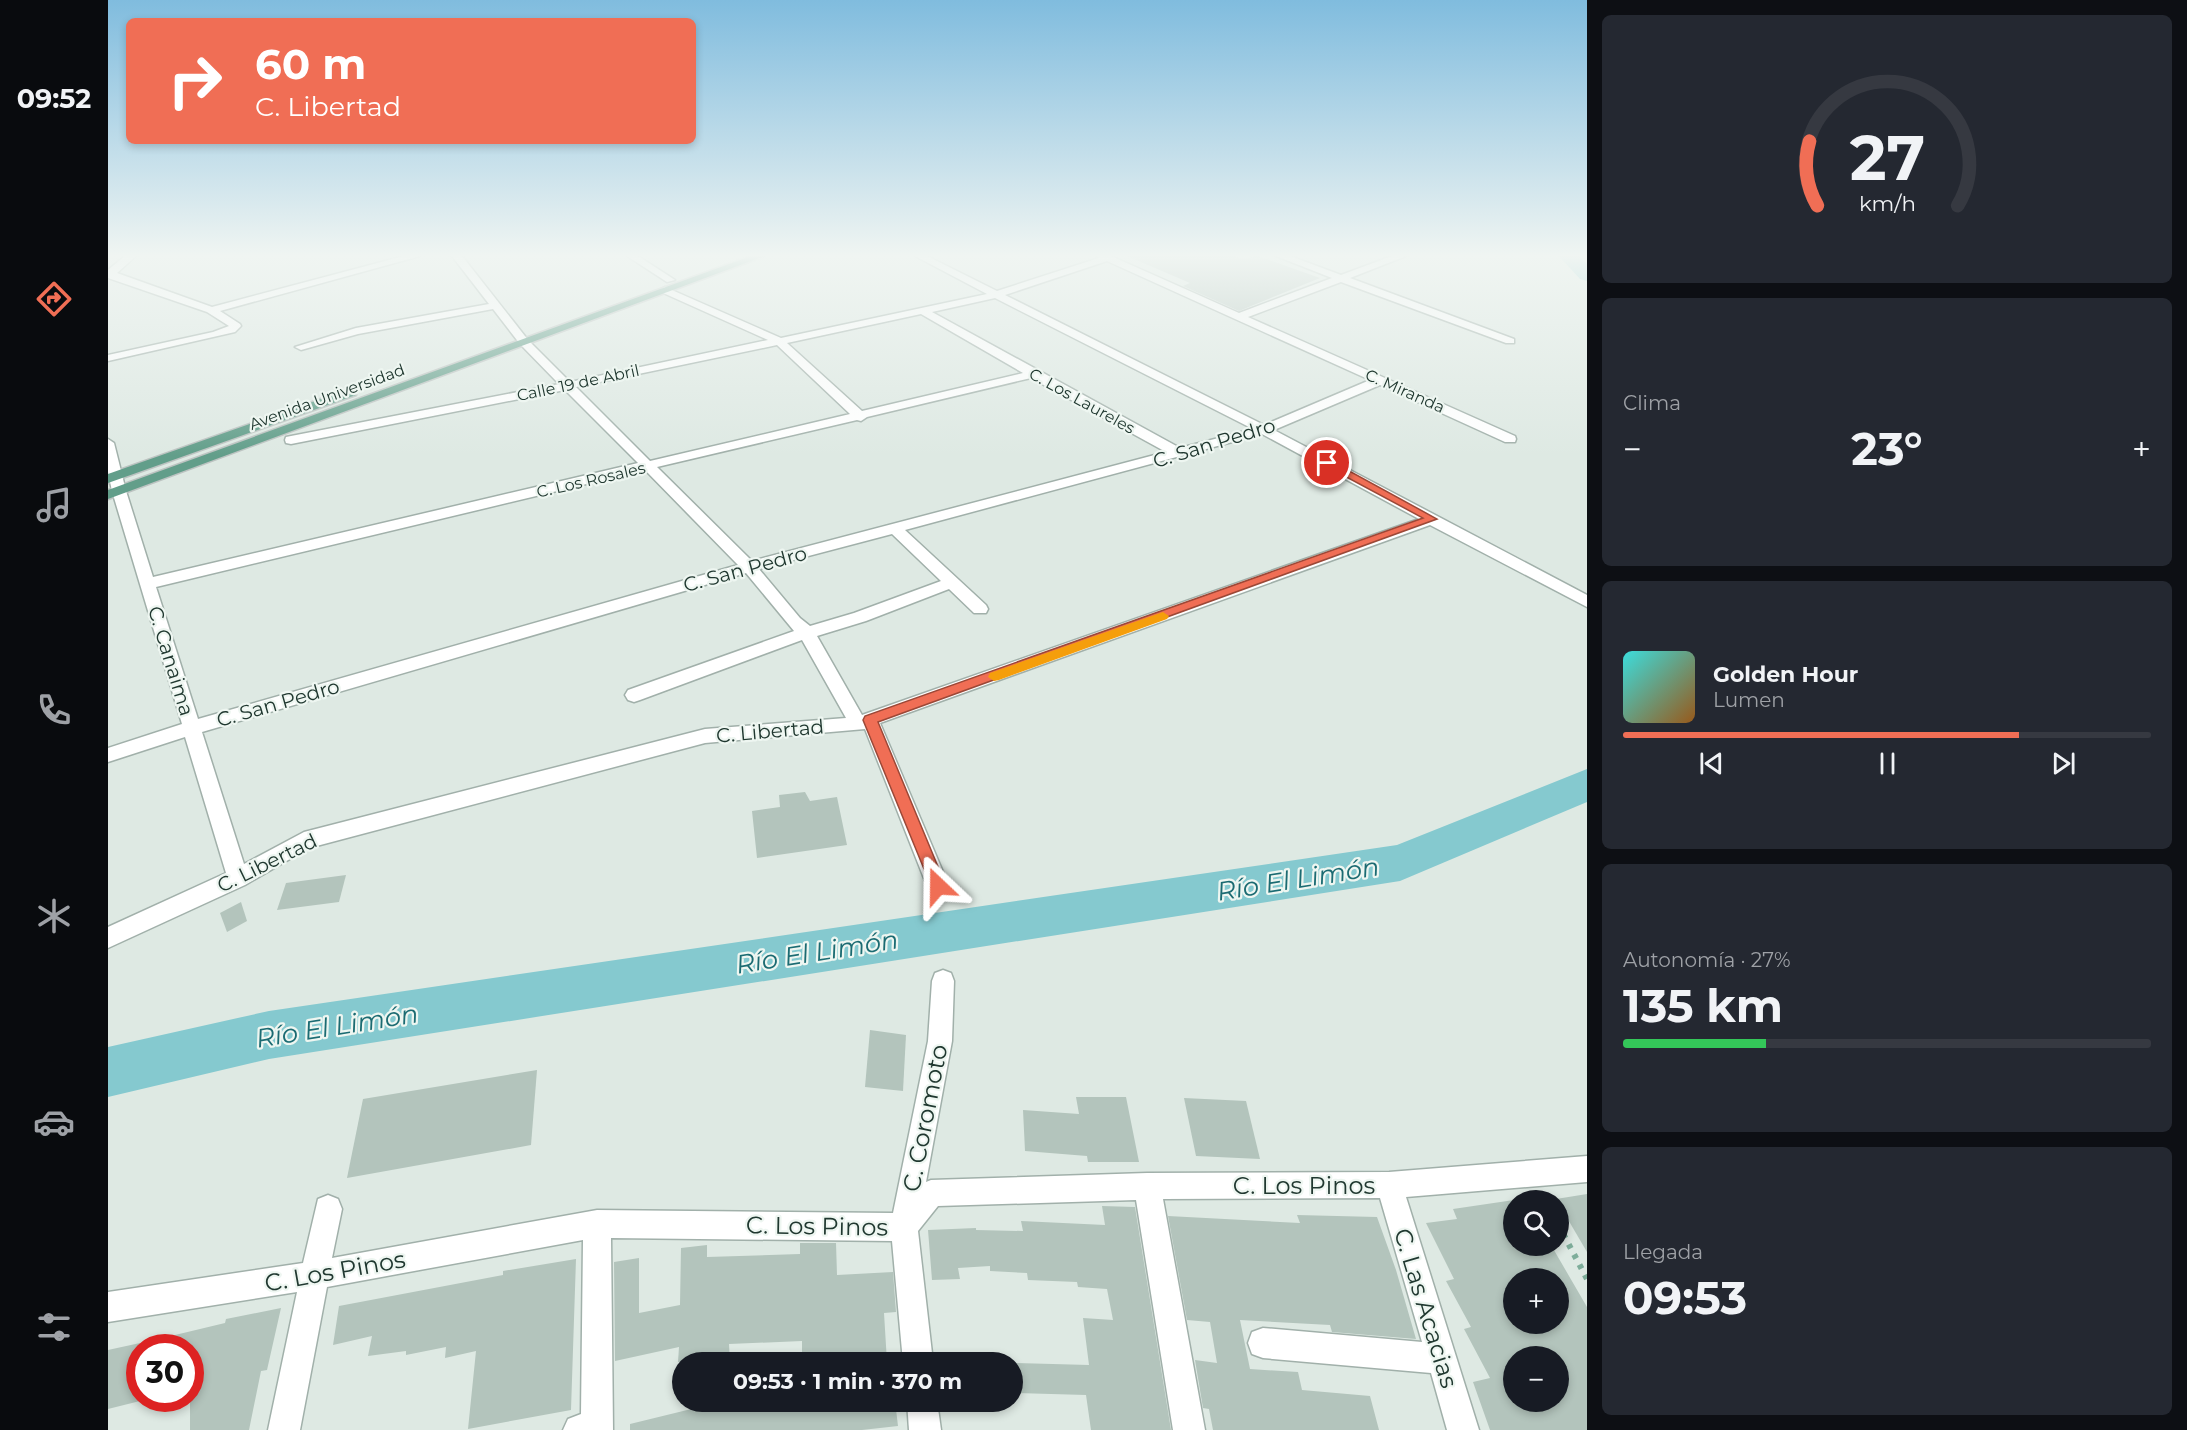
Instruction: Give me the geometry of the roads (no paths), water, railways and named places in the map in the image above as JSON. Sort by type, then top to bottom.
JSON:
[{"type":"main road","name":"Avenida Universidad","points":[[113,485],[562,323]]},
{"type":"main road","name":"Avenida Universidad","points":[[394,377],[520,338]]},
{"type":"main road","name":"Avenida Universidad","points":[[113,485],[361,388]]},
{"type":"street","points":[[108,358],[216,335],[236,326],[231,323]]},
{"type":"street","points":[[301,347],[356,331],[402,323]]},
{"type":"street","points":[[508,323],[566,386],[650,466],[749,567],[794,622],[806,632],[864,722],[938,886]]},
{"type":"street","points":[[742,323],[779,341],[861,417]]},
{"type":"street","name":"Calle 19 de Abril","points":[[291,440],[566,386],[867,323]]},
{"type":"street","name":"C. Los Laureles","points":[[943,323],[1180,454]]},
{"type":"street","points":[[1049,323],[1264,430],[1587,602]]},
{"type":"street","name":"C. Miranda","points":[[1256,323],[1510,439]]},
{"type":"street","points":[[1461,323],[1510,341]]},
{"type":"street","name":"C. Los Rosales","points":[[147,584],[861,417],[1033,374]]},
{"type":"street","name":"C. San Pedro","points":[[108,755],[192,728],[749,567],[1264,430],[1381,380]]},
{"type":"street","name":"C. Canaima","points":[[108,443],[113,485],[147,584],[238,878]]},
{"type":"street","name":"C. Libertad","points":[[108,938],[238,878],[304,841],[705,736],[864,722],[1432,519]]},
{"type":"street","points":[[895,529],[980,609]]},
{"type":"street","points":[[634,695],[806,632],[860,617],[952,582]]},
{"type":"street","name":"C. Coromoto","points":[[917,1352],[904,1227],[940,1041],[943,981]]},
{"type":"street","name":"C. Los Pinos","points":[[108,1307],[315,1275],[597,1224],[904,1227],[931,1193],[1147,1186],[1389,1185],[1587,1169]]},
{"type":"street","name":"C. Las Acacias","points":[[1389,1185],[1463,1430]]},
{"type":"street","points":[[1147,1186],[1190,1430]]},
{"type":"street","points":[[284,1430],[328,1209]]},
{"type":"street","points":[[591,1428],[597,1224]]},
{"type":"street","points":[[1263,1343],[1441,1359]]},
{"type":"street","points":[[923,1412],[925,1430]]},
{"type":"waterway","name":"Río El Limón","points":[[108,1072],[269,1035],[1400,863],[1587,785]]}]
